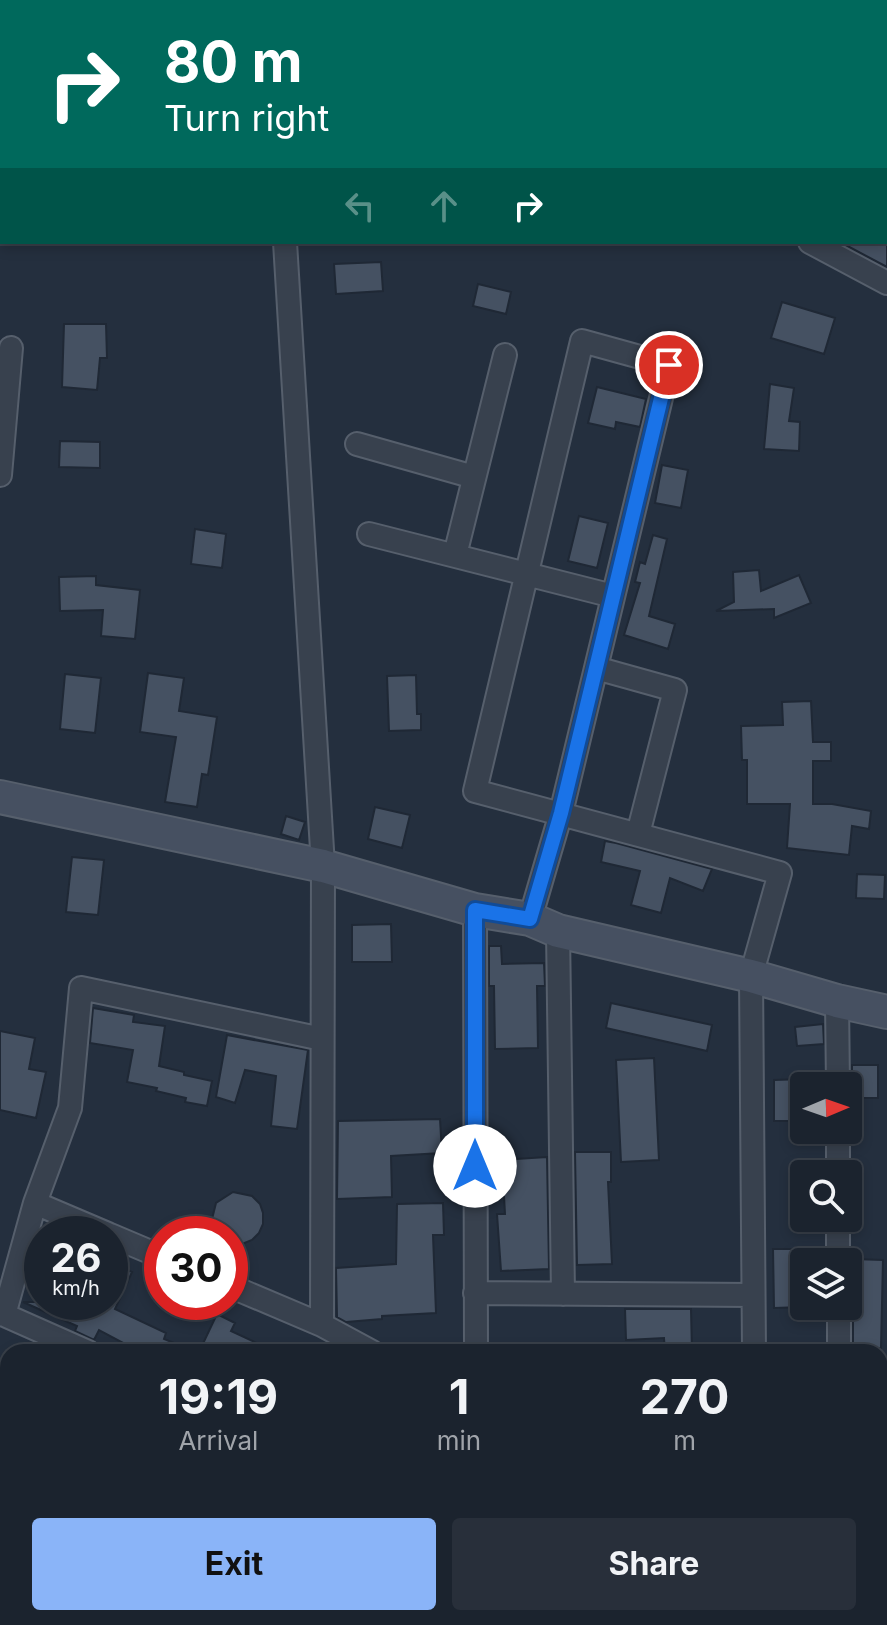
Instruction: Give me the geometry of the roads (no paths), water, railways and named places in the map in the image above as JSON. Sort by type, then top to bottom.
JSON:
[{"type":"main road","points":[[0,797],[323,866],[475,910],[887,1012]]},
{"type":"street","points":[[285,244],[323,866],[322,1325]]},
{"type":"street","points":[[814,244],[887,283]]},
{"type":"street","points":[[563,1294],[544,925],[561,813],[669,365],[582,341],[475,791],[561,813],[780,873],[751,976],[754,1344]]},
{"type":"street","points":[[0,475],[11,348]]},
{"type":"street","points":[[455,555],[505,355]]},
{"type":"street","points":[[357,444],[474,477]]},
{"type":"street","points":[[369,534],[613,596]]},
{"type":"street","points":[[596,668],[675,690],[638,834]]},
{"type":"street","points":[[475,910],[476,1344]]},
{"type":"street","points":[[70,1344],[2,1314],[35,1203],[70,1108],[81,988],[322,1039]]},
{"type":"street","points":[[837,1001],[838,1072]]},
{"type":"street","points":[[35,1203],[66,1216]]},
{"type":"street","points":[[475,1293],[753,1295]]},
{"type":"street","points":[[248,1294],[322,1325],[357,1344]]},
{"type":"street","points":[[839,1320],[839,1344]]}]
